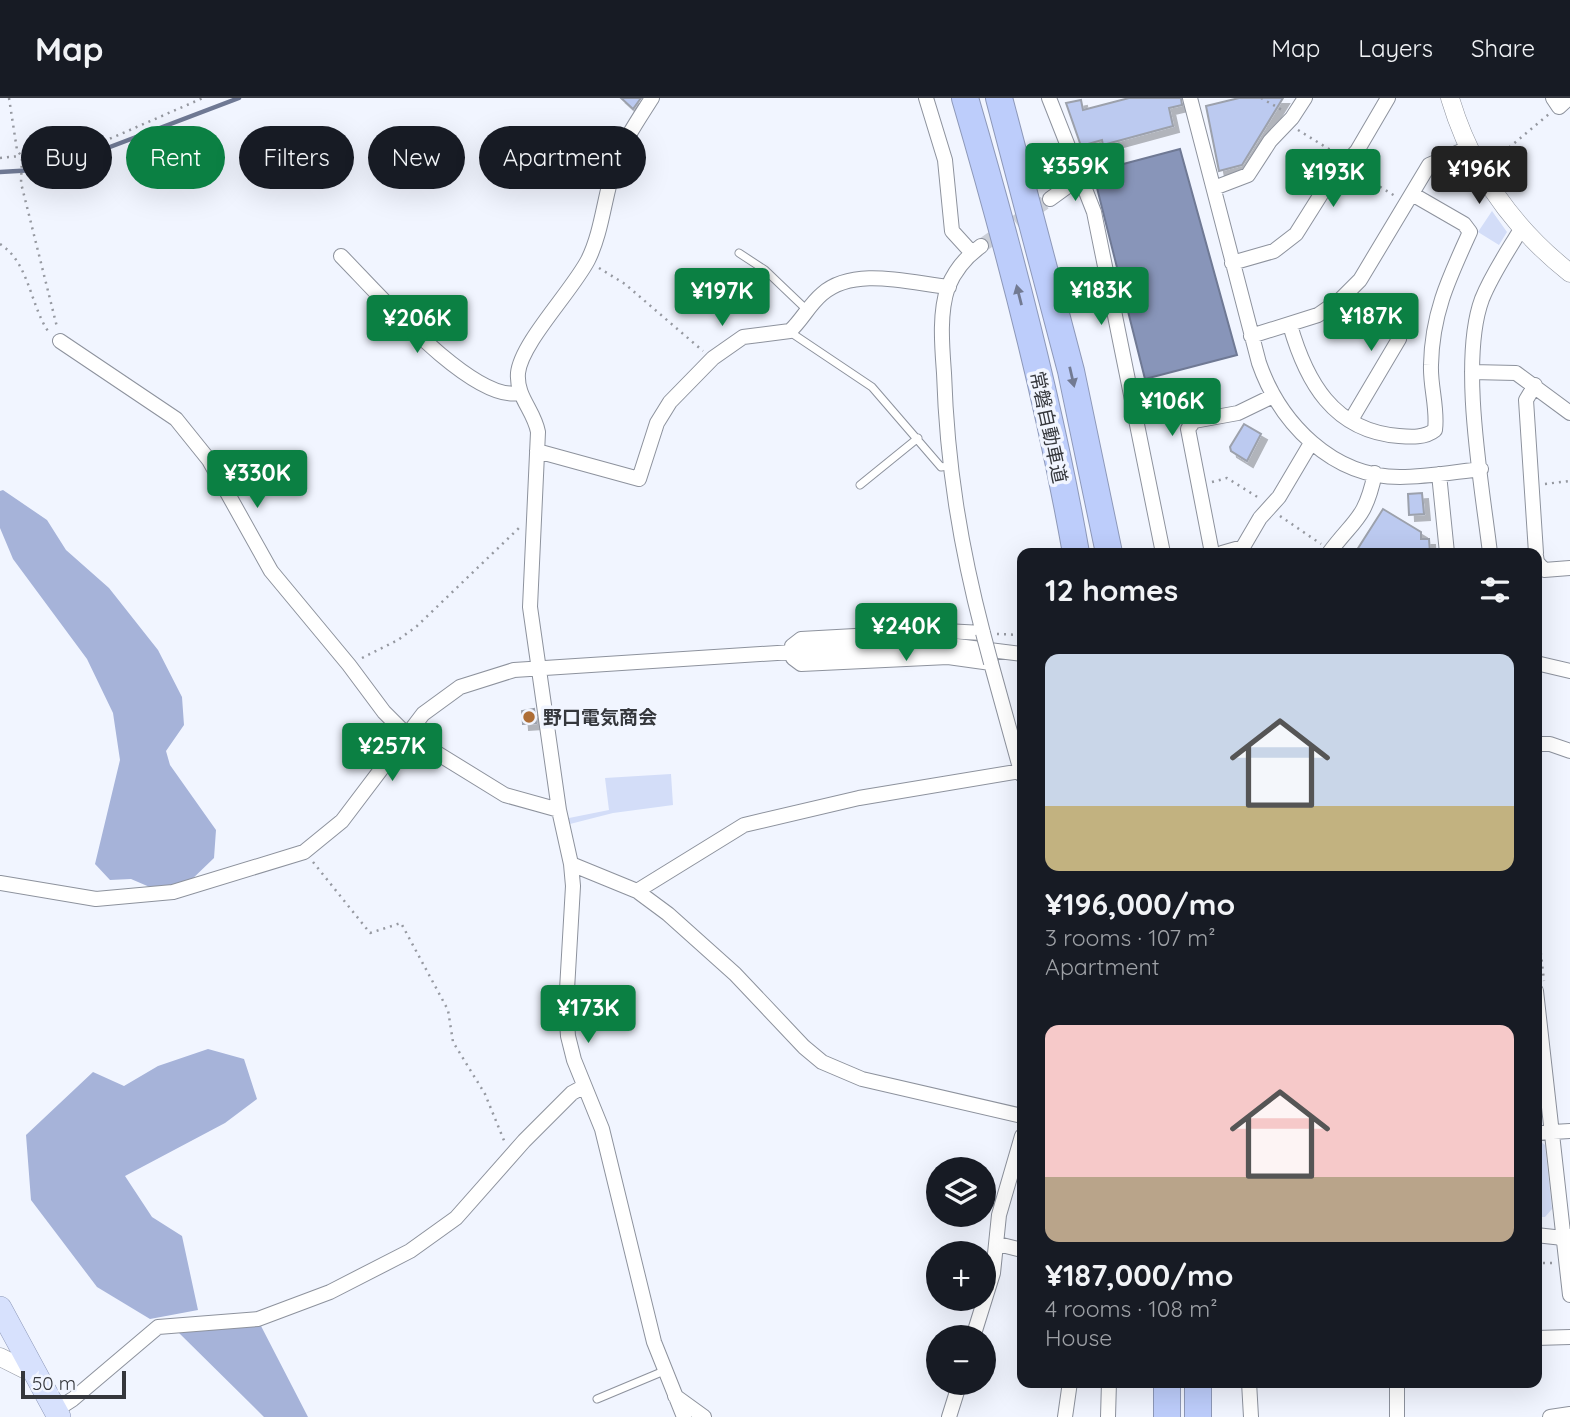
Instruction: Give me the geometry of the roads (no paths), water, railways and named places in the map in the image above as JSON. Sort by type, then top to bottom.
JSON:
[{"type":"highway","name":"常磐自動車道","points":[[965,98],[997,207],[1033,354],[1075,548]]},
{"type":"highway","name":"常磐自動車道","points":[[999,98],[1071,371],[1108,548]]},
{"type":"highway","points":[[1167,1388],[1167,1417]]},
{"type":"highway","points":[[1198,1388],[1198,1417]]},
{"type":"main road","points":[[0,1308],[57,1413]]},
{"type":"street","points":[[652,98],[614,168],[588,260],[526,352],[518,370],[519,393],[536,420],[530,607],[559,810],[573,886],[566,1007],[568,1036],[583,1087],[602,1129],[646,1315],[664,1371],[684,1417]]},
{"type":"street","points":[[926,98],[945,160],[951,231],[976,249],[948,287],[943,337],[949,467],[956,520],[990,663],[1017,759]]},
{"type":"street","points":[[1049,98],[1094,212],[1133,393],[1162,548]]},
{"type":"street","points":[[1213,188],[1248,175],[1270,141],[1292,118],[1305,98]]},
{"type":"street","points":[[1232,262],[1274,251],[1302,227],[1330,180],[1357,151],[1388,98]]},
{"type":"street","points":[[1450,98],[1468,148],[1494,194],[1521,229],[1570,273]]},
{"type":"street","points":[[1194,99],[1213,188],[1251,337],[1273,396],[1286,417],[1311,443],[1351,466],[1375,473],[1398,477],[1481,469]]},
{"type":"street","points":[[1251,337],[1318,315],[1341,299],[1360,280],[1429,165],[1468,148]]},
{"type":"street","points":[[1050,199],[1079,178]]},
{"type":"street","points":[[1290,325],[1299,357],[1311,383],[1331,406],[1351,420],[1387,435],[1426,435],[1435,430],[1430,367],[1435,324],[1446,282],[1469,232],[1464,224],[1410,198]]},
{"type":"street","points":[[1489,548],[1472,372],[1472,340],[1482,299],[1521,229]]},
{"type":"street","points":[[341,256],[462,373],[501,393],[519,393]]},
{"type":"street","points":[[537,451],[639,479],[657,423],[670,402],[713,358],[743,337],[790,331],[822,293],[849,280],[866,278],[948,287]]},
{"type":"street","points":[[1341,299],[1393,331],[1399,339],[1351,420]]},
{"type":"street","points":[[60,341],[176,419],[209,460],[271,571],[384,712],[407,734],[505,796],[559,810]]},
{"type":"street","points":[[1472,372],[1516,373],[1570,412]]},
{"type":"street","points":[[1535,385],[1526,400],[1536,548]]},
{"type":"street","points":[[1211,548],[1188,429],[1194,421],[1238,413],[1273,396]]},
{"type":"street","points":[[1239,548],[1242,547],[1259,518],[1279,497],[1311,443]]},
{"type":"street","points":[[1334,548],[1366,508],[1375,473]]},
{"type":"street","points":[[1439,474],[1446,548]]},
{"type":"street","points":[[1542,568],[1544,570],[1570,568]]},
{"type":"street","points":[[983,633],[945,631],[801,639],[792,646],[792,652],[793,658],[802,664],[948,657],[990,663]]},
{"type":"street","points":[[0,883],[96,899],[173,892],[304,852],[342,821],[423,714],[460,687],[514,670],[936,645],[1017,653]]},
{"type":"street","points":[[1542,664],[1570,671]]},
{"type":"street","points":[[1542,744],[1570,751]]},
{"type":"street","points":[[637,891],[744,825],[870,796],[1017,774]]},
{"type":"street","points":[[571,864],[637,891],[735,974],[804,1047],[822,1062],[874,1082],[1017,1115]]},
{"type":"street","points":[[1542,1044],[1567,1238],[1570,1295]]},
{"type":"street","points":[[57,1413],[158,1327],[258,1320],[330,1293],[410,1251],[456,1218],[572,1093],[583,1087]]},
{"type":"street","points":[[1542,1132],[1570,1131]]},
{"type":"street","points":[[976,1325],[998,1244],[999,1215],[1017,1153]]},
{"type":"street","points":[[1542,1236],[1567,1238]]},
{"type":"street","points":[[998,1244],[1017,1249]]},
{"type":"street","points":[[1542,1338],[1570,1337]]},
{"type":"street","points":[[0,1357],[24,1369],[34,1367]]},
{"type":"street","points":[[1065,1417],[1069,1388]]},
{"type":"street","points":[[1108,1417],[1109,1388]]},
{"type":"street","points":[[1249,1388],[1251,1417]]},
{"type":"street","points":[[1397,1388],[1397,1417]]},
{"type":"street","points":[[674,1395],[704,1417]]},
{"type":"street","points":[[948,1417],[956,1395]]},
{"type":"street","points":[[1550,1417],[1570,1414]]},
{"type":"lane","points":[[739,253],[765,270],[808,312]]},
{"type":"lane","points":[[790,331],[825,357],[855,372],[918,438],[941,467],[949,467]]},
{"type":"lane","points":[[860,485],[918,438]]},
{"type":"lane","points":[[597,1399],[664,1371]]},
{"type":"waterway","points":[[0,172],[52,169],[239,98]]},
{"type":"tunnel","points":[[981,246],[1050,199]]},
{"type":"place","name":"野口電気商会","points":[[529,717]]}]
